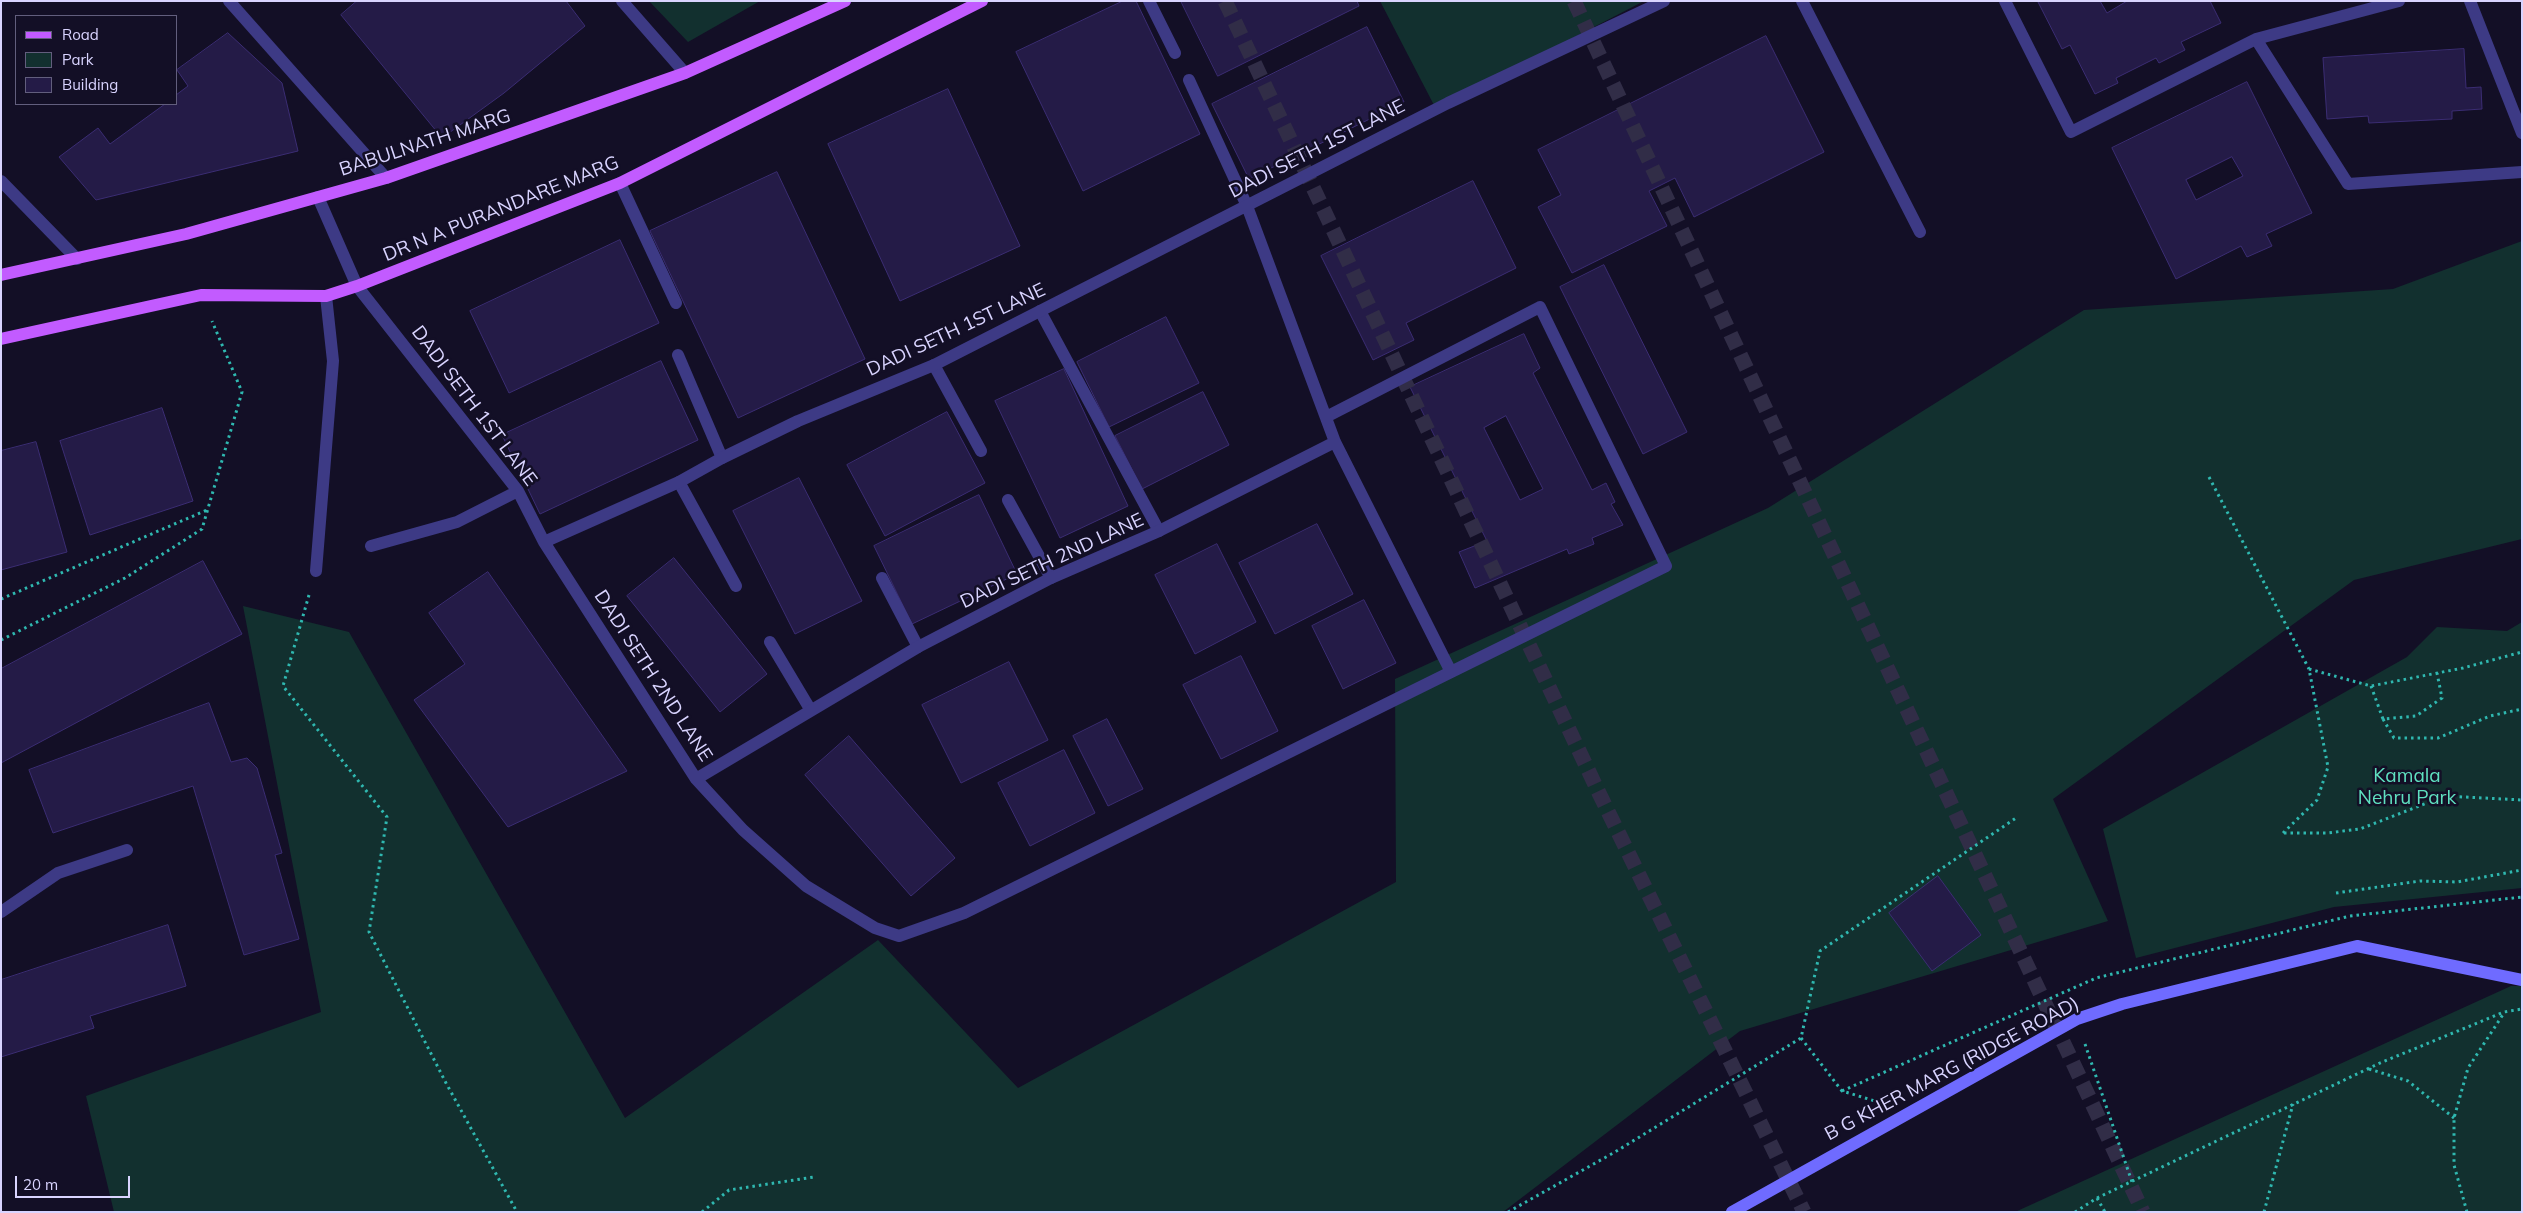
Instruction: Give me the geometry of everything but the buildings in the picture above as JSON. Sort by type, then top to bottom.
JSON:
[{"type":"main road","name":"BABULNATH MARG","points":[[1,275],[186,234],[386,178],[685,73],[845,1]]},
{"type":"main road","name":"DR N A PURANDARE MARG","points":[[1,339],[201,296],[326,296],[357,286],[620,183],[982,1]]},
{"type":"street","points":[[229,1],[386,178]]},
{"type":"street","points":[[622,1],[685,73]]},
{"type":"street","points":[[1149,1],[1175,53]]},
{"type":"street","name":"DADI SETH 1ST LANE","points":[[318,197],[357,286],[518,491],[544,542],[679,482],[722,458],[798,421],[934,365],[1448,103],[1664,1]]},
{"type":"street","points":[[1802,1],[1920,232]]},
{"type":"street","points":[[2005,1],[2071,132],[2256,39],[2399,1]]},
{"type":"street","points":[[2470,1],[2522,133]]},
{"type":"street","points":[[2256,39],[2348,184],[2522,172]]},
{"type":"street","points":[[1189,80],[1247,206],[1335,442],[1450,672]]},
{"type":"street","points":[[1,181],[77,259]]},
{"type":"street","points":[[620,183],[676,303]]},
{"type":"street","points":[[316,571],[333,361],[326,296]]},
{"type":"street","points":[[696,778],[742,830],[806,886],[875,928],[899,936],[964,913],[1666,566],[1540,307],[1326,417]]},
{"type":"street","points":[[1040,311],[1159,531]]},
{"type":"street","points":[[678,355],[722,458]]},
{"type":"street","points":[[934,365],[981,451]]},
{"type":"street","name":"DADI SETH 2ND LANE","points":[[544,542],[696,778],[918,647],[1051,578],[1159,531],[1335,442]]},
{"type":"street","points":[[679,482],[736,586]]},
{"type":"street","points":[[371,546],[457,522],[518,491]]},
{"type":"street","points":[[1008,500],[1051,578]]},
{"type":"street","points":[[882,578],[918,647]]},
{"type":"street","points":[[770,642],[810,709]]},
{"type":"street","points":[[1,912],[58,873],[127,850]]},
{"type":"street","name":"B G KHER MARG (RIDGE ROAD)","points":[[1732,1212],[2077,1020],[2122,1004],[2357,946],[2522,980]]},
{"type":"path","points":[[1,640],[126,578],[202,529],[242,392],[201,296]]},
{"type":"path","points":[[2209,477],[2309,669],[2328,767],[2317,800],[2283,833],[2327,833],[2360,829],[2445,796],[2522,800]]},
{"type":"path","points":[[1,599],[207,510]]},
{"type":"path","points":[[316,571],[283,686],[387,817],[368,932],[446,1083],[518,1212]]},
{"type":"path","points":[[2309,669],[2371,686],[2437,673],[2522,652]]},
{"type":"path","points":[[2383,719],[2416,716],[2442,698],[2437,673]]},
{"type":"path","points":[[2371,686],[2383,719],[2394,738],[2438,738],[2490,716],[2522,709]]},
{"type":"path","points":[[1508,1212],[1615,1152],[1800,1038],[1820,951],[2016,818]]},
{"type":"path","points":[[2336,893],[2420,881],[2457,882],[2522,870]]},
{"type":"path","points":[[2075,1212],[2097,1198],[2368,1069],[2504,1012],[2522,1009]]},
{"type":"path","points":[[2467,1212],[2454,1164],[2454,1118],[2468,1068],[2504,1012]]},
{"type":"path","points":[[2077,1020],[2132,1182]]},
{"type":"path","points":[[1800,1038],[1842,1091],[1910,1112]]},
{"type":"path","points":[[2368,1069],[2408,1081],[2454,1118]]},
{"type":"path","points":[[2264,1212],[2292,1104]]},
{"type":"path","points":[[702,1212],[729,1190],[814,1177]]},
{"type":"path","points":[[2097,1198],[2105,1212]]},
{"type":"green space","points":[[649,1],[760,1],[688,42]]},
{"type":"green space","points":[[1380,1],[1644,1],[1436,109]]},
{"type":"green space","points":[[2522,241],[2522,539],[2354,580],[2053,799],[2108,921],[1740,1031],[1503,1212],[114,1212],[86,1096],[321,1012],[243,606],[349,632],[625,1118],[878,940],[1018,1088],[1396,882],[1395,679],[1768,508],[2084,310],[2393,289]]},
{"type":"green space","name":"Kamala Nehru Park","points":[[2522,622],[2522,888],[2334,907],[2136,958],[2103,829],[2407,657],[2437,627],[2507,631]]},
{"type":"green space","points":[[2511,986],[2522,986],[2522,1212],[2015,1212]]},
{"type":"tunnel","points":[[1225,1],[1599,793],[1804,1212]]},
{"type":"tunnel","points":[[1574,1],[2143,1212]]}]
